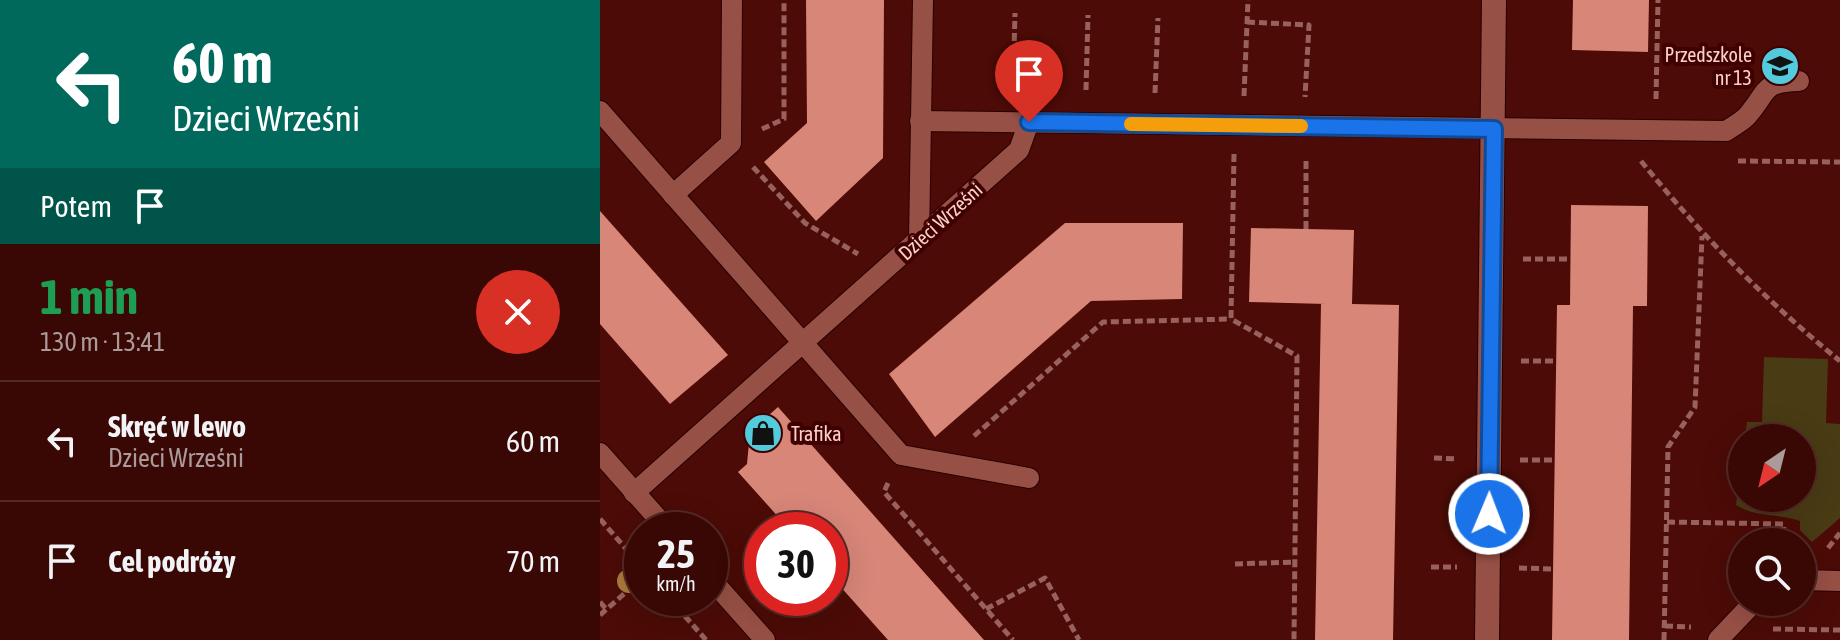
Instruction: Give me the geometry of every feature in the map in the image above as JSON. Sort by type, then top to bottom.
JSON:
[{"type":"street","points":[[1487,640],[1494,0]]},
{"type":"lane","points":[[673,195],[731,143],[732,0]]},
{"type":"lane","points":[[919,240],[923,0]]},
{"type":"lane","points":[[920,121],[1726,131],[1747,117],[1764,89],[1776,81],[1799,81]]},
{"type":"lane","points":[[600,111],[901,455],[1029,478]]},
{"type":"lane","name":"Dzieci Wrześni","points":[[634,493],[1019,150],[1029,122]]},
{"type":"lane","points":[[600,453],[651,512]]},
{"type":"lane","points":[[1816,580],[1840,581]]},
{"type":"lane","points":[[728,598],[765,640]]},
{"type":"lane","points":[[1718,640],[1741,616]]},
{"type":"path","points":[[784,0],[784,119],[731,143],[805,223],[886,270]]},
{"type":"path","points":[[1231,319],[1248,0]]},
{"type":"path","points":[[1658,0],[1648,132],[1640,161],[1702,236],[1787,319],[1840,361]]},
{"type":"path","points":[[1013,89],[1015,13]]},
{"type":"path","points":[[1086,90],[1088,15]]},
{"type":"path","points":[[1154,124],[1158,18]]},
{"type":"path","points":[[1247,22],[1309,25],[1305,126],[1306,229]]},
{"type":"path","points":[[1664,640],[1668,447],[1695,407],[1702,236]]},
{"type":"path","points":[[1492,260],[1570,259]]},
{"type":"path","points":[[943,463],[1103,322],[1231,319],[1297,356],[1294,640]]},
{"type":"path","points":[[901,455],[884,492],[1013,640]]},
{"type":"path","points":[[600,519],[624,546]]},
{"type":"path","points":[[1667,522],[1784,524],[1784,528]]},
{"type":"path","points":[[1235,564],[1295,562]]},
{"type":"path","points":[[986,609],[1045,578],[1079,640]]},
{"type":"path","points":[[600,615],[624,594]]},
{"type":"path","points":[[600,602],[606,609]]},
{"type":"path","points":[[685,616],[706,640]]},
{"type":"path","points":[[1665,625],[1681,626]]},
{"type":"shaded area","points":[[1764,357],[1828,359],[1826,423],[1840,424],[1840,518],[1816,539],[1816,528],[1800,528],[1800,521],[1752,512],[1816,512],[1816,424],[1747,424],[1762,422]]},
{"type":"building","points":[[806,0],[884,0],[883,158],[816,221],[764,162],[807,123]]},
{"type":"building","points":[[1573,0],[1649,0],[1648,52],[1572,50]]},
{"type":"building","points":[[1571,205],[1648,206],[1647,306],[1633,306],[1629,640],[1552,640],[1557,305],[1570,305]]},
{"type":"building","points":[[600,211],[728,355],[670,404],[600,324]]},
{"type":"building","points":[[1065,223],[1183,223],[1182,299],[1091,301],[935,437],[889,374]]},
{"type":"building","points":[[1251,228],[1354,230],[1352,304],[1399,305],[1393,640],[1315,640],[1321,304],[1326,304],[1249,302]]},
{"type":"building","points":[[778,407],[984,640],[888,640],[848,595],[848,512],[774,512],[738,472],[747,464],[750,432]]},
{"type":"slow traffic","points":[[1131,124],[1301,126]]},
{"type":"place","name":"Przedszkole nr 13","points":[[1780,66]]},
{"type":"place","name":"Trafika","points":[[763,433]]},
{"type":"route","points":[[1029,122],[1494,129],[1489,514]]}]
